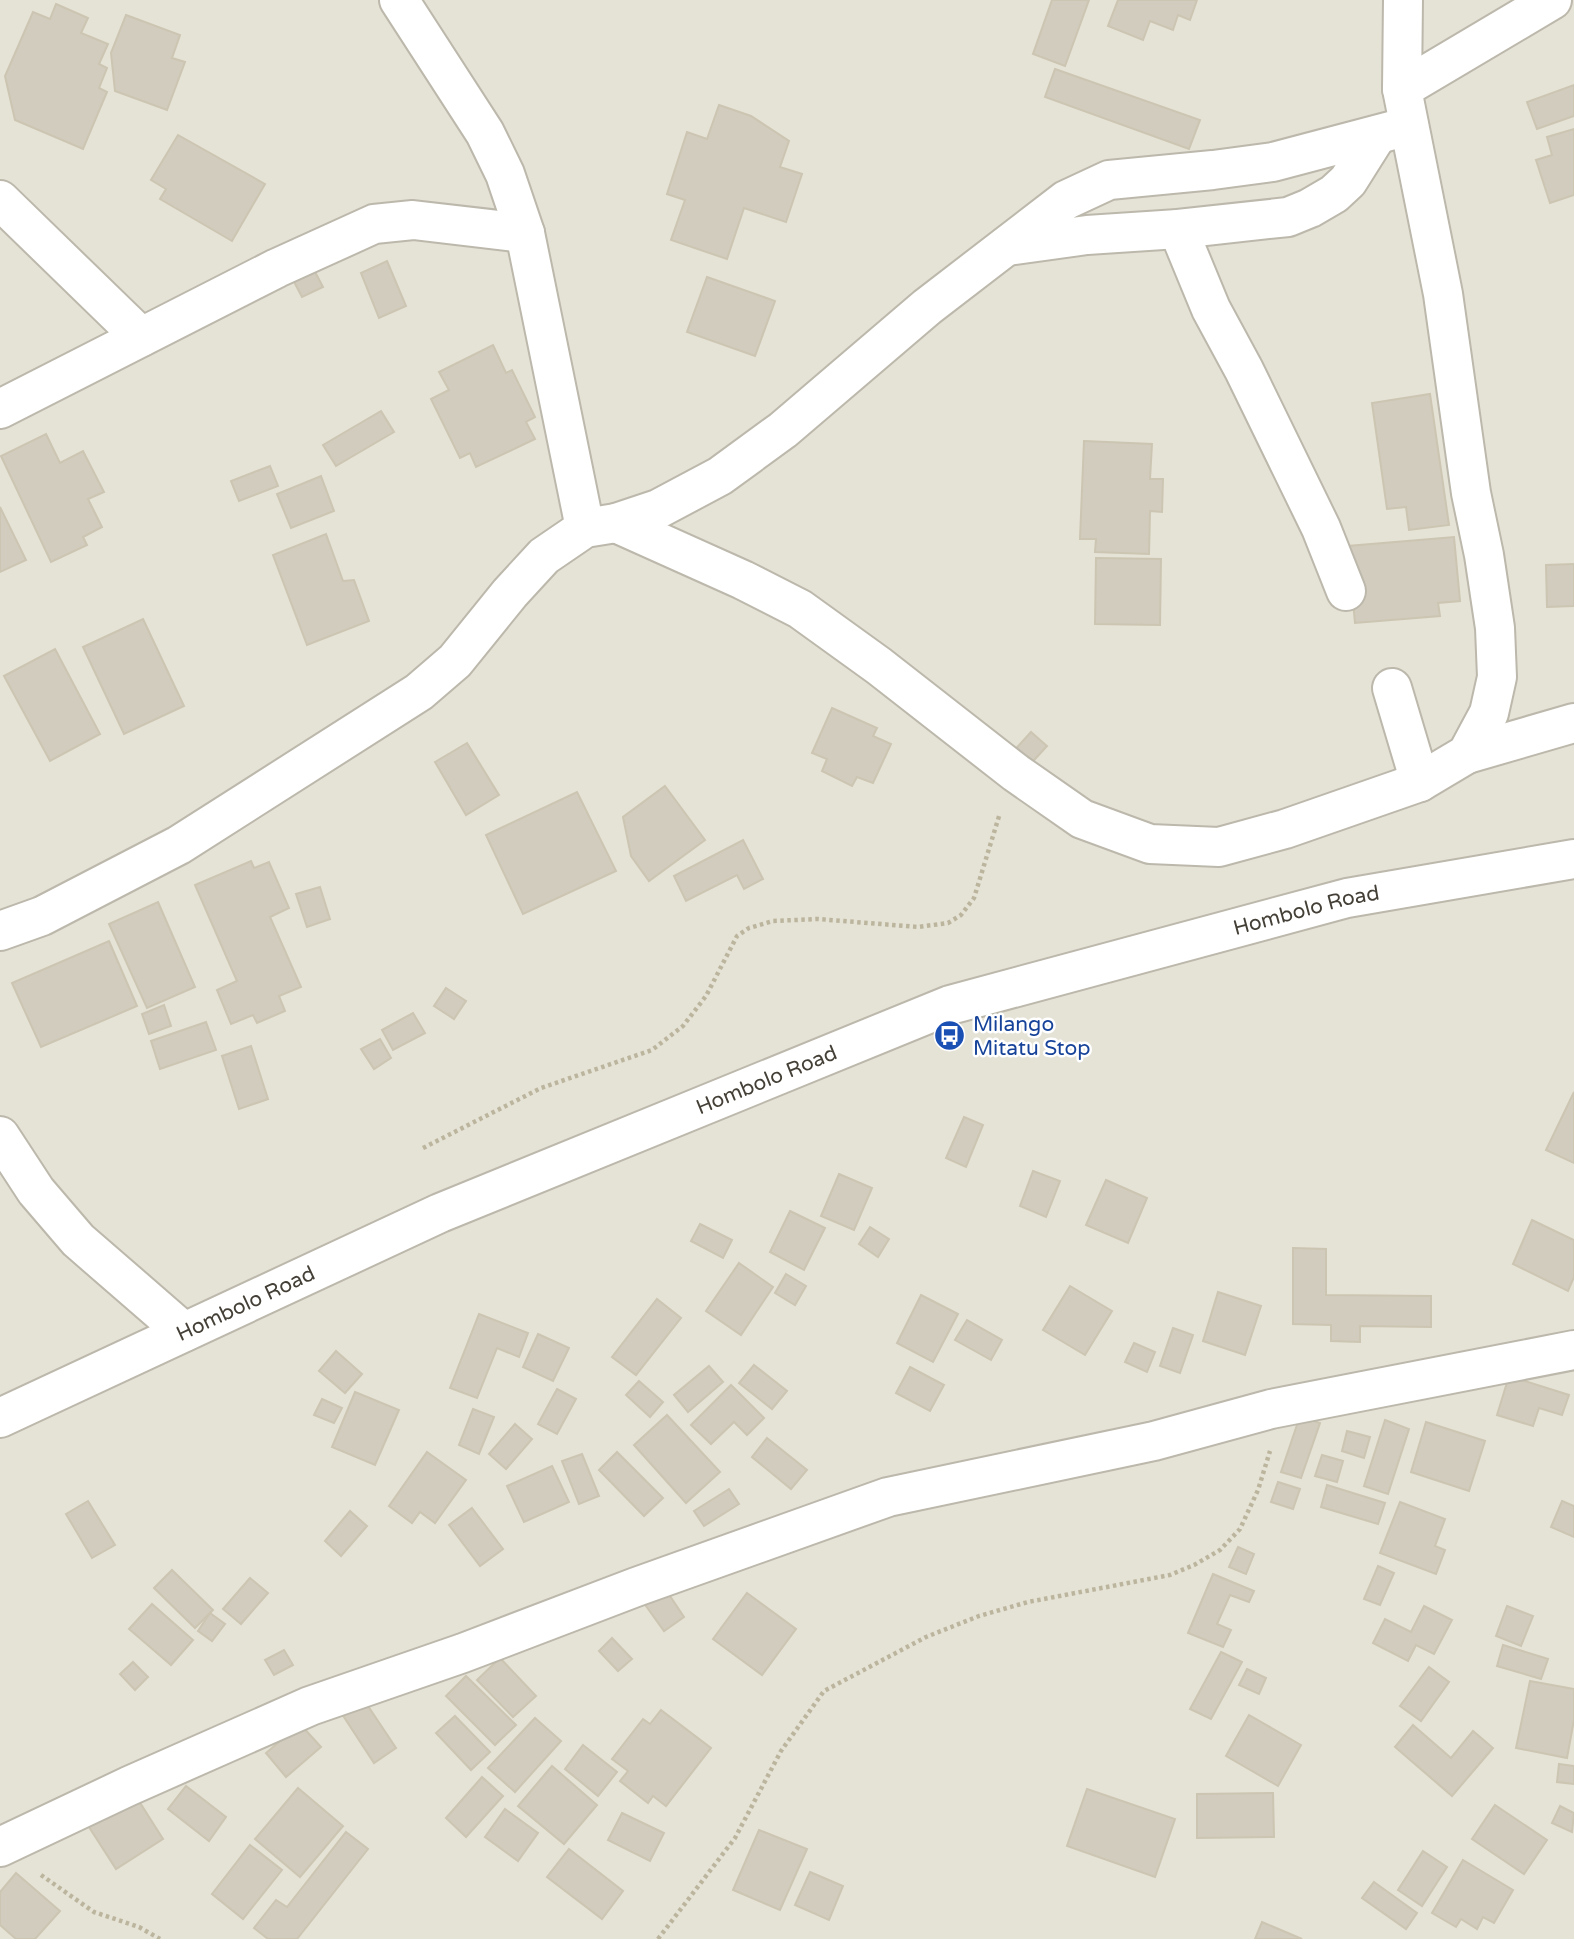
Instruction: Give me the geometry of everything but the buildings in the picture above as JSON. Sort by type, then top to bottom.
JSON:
[{"type":"street","points":[[399,0],[485,133],[505,174],[525,233],[601,526]]},
{"type":"street","points":[[1007,246],[1087,235],[1178,229],[1289,216],[1334,194],[1393,131],[1402,89],[1403,0]]},
{"type":"street","points":[[1402,89],[1552,0]]},
{"type":"street","points":[[0,930],[42,916],[179,845],[419,692],[454,661],[544,556],[601,526],[658,509],[720,476],[783,430],[926,307],[1066,200],[1109,180],[1273,162],[1393,131]]},
{"type":"street","points":[[1393,131],[1429,216],[1443,294],[1471,493],[1495,628],[1497,677],[1489,713],[1467,754]]},
{"type":"street","points":[[0,200],[141,337]]},
{"type":"street","points":[[0,408],[277,268],[374,224],[413,220],[525,233]]},
{"type":"street","points":[[1178,229],[1211,309],[1244,370],[1321,528],[1346,591]]},
{"type":"street","points":[[601,526],[743,580],[800,609],[879,666],[1016,773],[1082,819],[1150,844],[1219,847],[1286,829],[1420,782],[1467,754],[1574,723]]},
{"type":"street","points":[[1392,688],[1420,782]]},
{"type":"street","name":"Hombolo Road","points":[[0,1418],[440,1213],[950,1006],[1347,898],[1574,859]]},
{"type":"street","points":[[0,1136],[36,1191],[78,1240],[184,1332]]},
{"type":"street","points":[[0,1847],[129,1786],[310,1706],[463,1653],[636,1587],[888,1497],[1154,1441],[1271,1409],[1574,1350]]},
{"type":"path","points":[[423,1149],[541,1088],[652,1050],[683,1026],[706,996],[737,936],[749,928],[773,921],[818,919],[918,927],[948,923],[961,915],[974,898],[986,865],[996,823],[1016,773]]},
{"type":"path","points":[[658,1939],[734,1838],[781,1752],[824,1691],[926,1637],[979,1616],[1028,1602],[1170,1575],[1220,1550],[1240,1529],[1258,1490],[1269,1456],[1271,1409]]},
{"type":"path","points":[[40,1874],[94,1912],[139,1927],[160,1939]]},
{"type":"shaded area","points":[[0,0],[1574,0],[1574,1939],[0,1939]]},
{"type":"place","name":"Milango Mitatu Stop","points":[[950,1036]]}]
